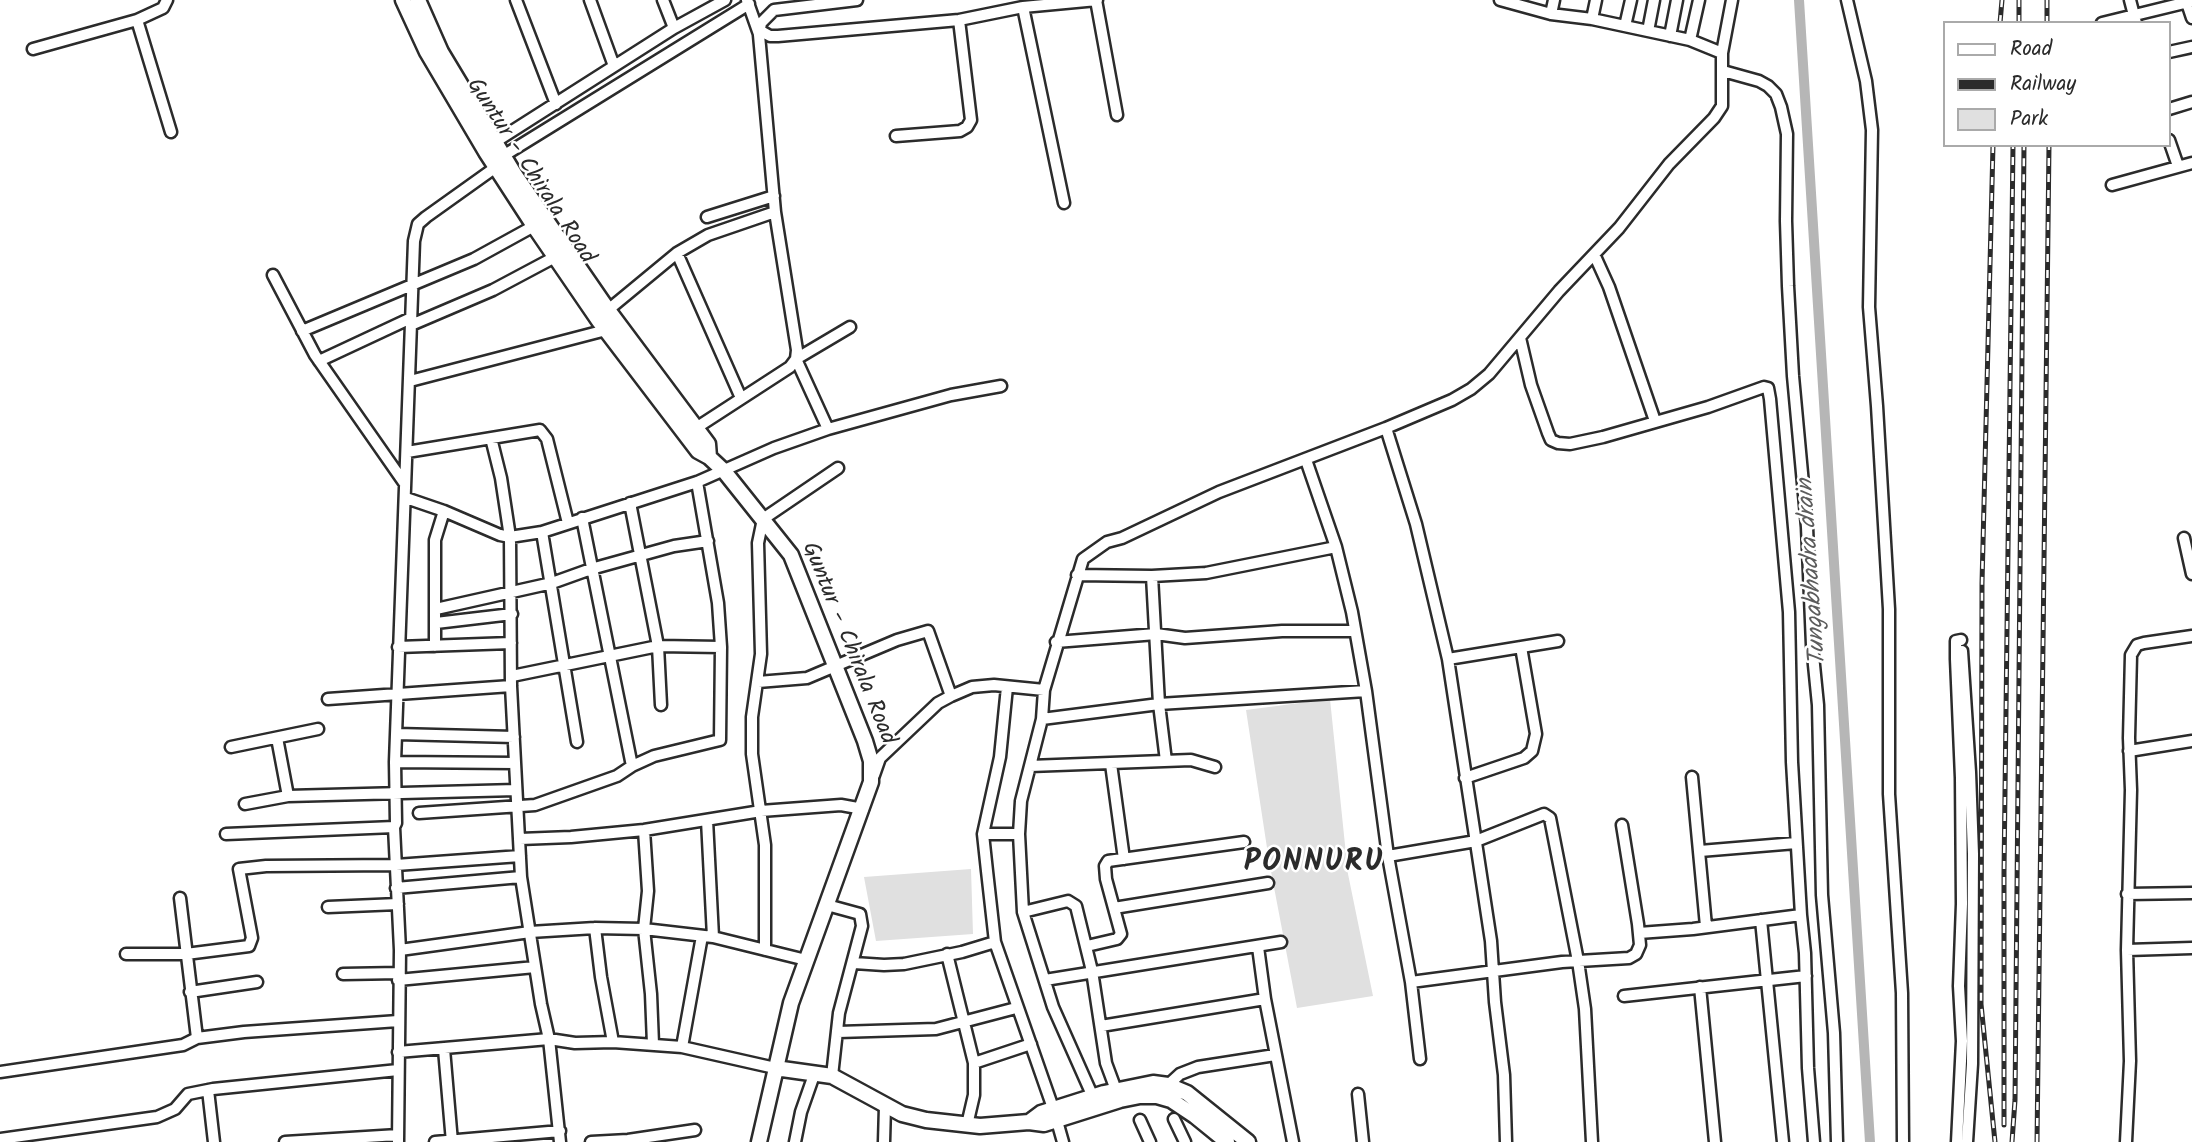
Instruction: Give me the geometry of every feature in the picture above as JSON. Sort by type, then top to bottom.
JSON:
[{"type":"main road","name":"Guntur - Chirala Road","points":[[403,0],[427,52],[499,162],[708,444],[709,457]]},
{"type":"main road","name":"Guntur - Chirala Road","points":[[418,0],[441,52],[495,142],[499,162],[534,226],[606,330],[698,451],[724,471],[791,555],[871,761],[872,782],[792,1003],[759,1142]]},
{"type":"main road","points":[[775,1068],[832,1076],[902,1114],[926,1120],[980,1126],[1029,1122],[1041,1113],[1055,1115],[1140,1096],[1157,1097],[1171,1100],[1227,1142]]},
{"type":"main road","points":[[1055,1115],[1093,1097],[1116,1090],[1153,1083],[1168,1085],[1187,1093],[1248,1142]]},
{"type":"street","points":[[33,49],[137,20],[163,8],[167,0]]},
{"type":"street","points":[[516,0],[556,104]]},
{"type":"street","points":[[590,0],[619,84]]},
{"type":"street","points":[[663,0],[674,28]]},
{"type":"street","points":[[495,142],[674,28],[725,0]]},
{"type":"street","points":[[828,429],[796,359],[797,350],[775,212],[762,26],[774,10],[857,0]]},
{"type":"street","points":[[285,1142],[398,1139],[400,950],[394,827],[395,762],[414,241],[418,224],[499,162],[748,2],[770,36],[778,36],[959,20],[1023,7],[1097,0],[1117,116]]},
{"type":"street","points":[[1500,0],[1690,40],[1722,53]]},
{"type":"street","points":[[1552,13],[1554,0]]},
{"type":"street","points":[[1592,19],[1596,0]]},
{"type":"street","points":[[1625,26],[1630,0]]},
{"type":"street","points":[[1648,31],[1654,0]]},
{"type":"street","points":[[1670,36],[1677,0]]},
{"type":"street","points":[[1690,40],[1699,0]]},
{"type":"street","points":[[1093,1097],[1053,1007],[1023,912],[1019,834],[1021,802],[1042,719],[1044,690],[1056,642],[1083,559],[1107,542],[1122,538],[1242,482],[1306,460],[1452,400],[1489,374],[1641,202],[1669,164],[1720,110],[1724,100],[1722,53],[1732,0]]},
{"type":"street","points":[[1847,0],[1866,81],[1872,130],[1869,307],[1889,609],[1889,794],[1902,993],[1903,1142]]},
{"type":"street","points":[[2130,0],[2135,18]]},
{"type":"street","points":[[2115,21],[2135,18],[2188,1],[2192,18]]},
{"type":"street","points":[[1023,7],[1065,203]]},
{"type":"street","points":[[137,20],[171,131]]},
{"type":"street","points":[[895,136],[960,131],[967,127],[971,120],[959,20]]},
{"type":"street","points":[[2171,52],[2192,47]]},
{"type":"street","points":[[1723,73],[1759,80],[1768,86],[1776,94],[1787,134],[1788,286],[1818,705],[1822,882],[1829,1000],[1834,1033],[1837,1142]]},
{"type":"street","points":[[2171,108],[2192,102]]},
{"type":"street","points":[[2171,146],[2178,166]]},
{"type":"street","points":[[2112,185],[2192,163]]},
{"type":"street","points":[[707,217],[774,197]]},
{"type":"street","points":[[608,310],[677,253],[708,235],[775,212]]},
{"type":"street","points":[[302,331],[474,259],[534,226]]},
{"type":"street","points":[[677,253],[741,398]]},
{"type":"street","points":[[1594,254],[1609,287],[1655,421]]},
{"type":"street","points":[[319,361],[411,321],[493,290],[555,257]]},
{"type":"street","points":[[273,275],[319,361],[406,485]]},
{"type":"street","points":[[696,428],[790,367],[796,359],[850,327]]},
{"type":"street","points":[[410,381],[606,330]]},
{"type":"street","points":[[1520,338],[1531,385],[1551,440],[1558,443],[1570,444],[1603,437],[1708,407],[1764,387],[1769,392],[1789,612],[1792,762],[1814,1142]]},
{"type":"street","points":[[406,498],[499,535],[510,537],[542,532],[697,482],[775,448],[828,429],[951,395],[1001,386]]},
{"type":"street","points":[[1385,428],[1416,524],[1448,659],[1491,941],[1504,1075],[1506,1142]]},
{"type":"street","points":[[407,452],[535,429],[544,433],[568,523]]},
{"type":"street","points":[[491,438],[501,478],[510,537],[511,681],[521,877],[549,1040],[560,1142]]},
{"type":"street","points":[[1306,460],[1336,547],[1355,631],[1366,691],[1388,856],[1411,982],[1420,1059]]},
{"type":"street","points":[[765,950],[765,845],[752,754],[752,717],[761,654],[758,543],[763,519],[838,468]]},
{"type":"street","points":[[419,813],[535,805],[617,776],[654,756],[720,740],[721,647],[718,603],[697,482]]},
{"type":"street","points":[[630,503],[658,646],[662,705]]},
{"type":"street","points":[[435,646],[435,540],[444,511]]},
{"type":"street","points":[[582,518],[632,766]]},
{"type":"street","points":[[542,532],[577,742]]},
{"type":"street","points":[[2184,538],[2192,574]]},
{"type":"street","points":[[436,609],[552,583],[674,545],[708,541]]},
{"type":"street","points":[[1077,575],[1152,576],[1206,573],[1336,547]]},
{"type":"street","points":[[1152,576],[1159,704],[1166,761]]},
{"type":"street","points":[[436,623],[512,614]]},
{"type":"street","points":[[1056,642],[1156,634],[1185,638],[1282,631],[1355,631]]},
{"type":"street","points":[[758,682],[807,678],[897,640],[928,632],[951,696]]},
{"type":"street","points":[[2126,1142],[2130,1061],[2127,894],[2133,649],[2144,643],[2192,636]]},
{"type":"street","points":[[1966,772],[1956,692],[1956,641],[1959,639],[1966,772],[1967,915],[1972,995],[1972,1073],[1967,1142]]},
{"type":"street","points":[[1448,659],[1558,641]]},
{"type":"street","points":[[398,647],[512,643]]},
{"type":"street","points":[[328,699],[511,681],[564,666],[658,646],[721,647]]},
{"type":"street","points":[[1465,778],[1524,758],[1532,751],[1536,734],[1521,647]]},
{"type":"street","points":[[872,782],[880,758],[938,703],[951,696],[972,687],[1044,690]]},
{"type":"street","points":[[1007,687],[1000,757],[983,834],[995,942],[1063,1142]]},
{"type":"street","points":[[1042,719],[1159,704],[1366,691]]},
{"type":"street","points":[[231,747],[318,729]]},
{"type":"street","points":[[397,734],[514,737]]},
{"type":"street","points":[[277,738],[288,796]]},
{"type":"street","points":[[2129,751],[2192,741]]},
{"type":"street","points":[[1030,766],[1191,760],[1215,768]]},
{"type":"street","points":[[395,762],[516,763]]},
{"type":"street","points":[[1111,764],[1124,859]]},
{"type":"street","points":[[1692,777],[1706,926]]},
{"type":"street","points":[[245,804],[288,796],[516,790]]},
{"type":"street","points":[[520,839],[644,830],[761,811],[841,806],[863,809]]},
{"type":"street","points":[[1388,856],[1476,841],[1544,814],[1550,818],[1585,1010],[1592,1142]]},
{"type":"street","points":[[707,820],[713,937]]},
{"type":"street","points":[[1411,982],[1578,961],[1633,957],[1639,950],[1639,933],[1622,825]]},
{"type":"street","points":[[226,834],[394,827]]},
{"type":"street","points":[[644,830],[648,891],[644,929],[653,1044]]},
{"type":"street","points":[[983,834],[1019,834]]},
{"type":"street","points":[[1087,946],[1119,938],[1121,931],[1106,879],[1105,866],[1108,862],[1244,842]]},
{"type":"street","points":[[1700,851],[1796,843]]},
{"type":"street","points":[[126,954],[186,954],[242,949],[251,943],[239,869],[266,866],[396,865],[520,856]]},
{"type":"street","points":[[396,888],[521,877]]},
{"type":"street","points":[[1114,908],[1268,883]]},
{"type":"street","points":[[2127,894],[2192,893]]},
{"type":"street","points":[[180,898],[197,1038]]},
{"type":"street","points":[[1023,912],[1071,901],[1076,906],[1092,971],[1106,1063],[1116,1090]]},
{"type":"street","points":[[328,907],[398,904]]},
{"type":"street","points":[[827,905],[860,915],[862,926],[842,1001],[832,1076]]},
{"type":"street","points":[[1639,933],[1801,915]]},
{"type":"street","points":[[1957,1142],[1960,994],[1967,915]]},
{"type":"street","points":[[1760,920],[1783,1142]]},
{"type":"street","points":[[400,950],[530,932],[596,928],[644,929],[713,937],[806,960]]},
{"type":"street","points":[[596,928],[601,978],[613,1042]]},
{"type":"street","points":[[682,1047],[702,936]]},
{"type":"street","points":[[853,963],[904,964],[995,942]]},
{"type":"street","points":[[1045,980],[1281,942]]},
{"type":"street","points":[[1258,947],[1275,1055],[1293,1142]]},
{"type":"street","points":[[2127,950],[2192,948]]},
{"type":"street","points":[[947,954],[974,1063],[974,1095],[967,1125]]},
{"type":"street","points":[[343,974],[398,976],[536,967]]},
{"type":"street","points":[[1624,996],[1806,976]]},
{"type":"street","points":[[190,992],[257,982]]},
{"type":"street","points":[[1700,987],[1715,1142]]},
{"type":"street","points":[[1960,994],[1972,995]]},
{"type":"street","points":[[1101,1026],[1265,999]]},
{"type":"street","points":[[838,1032],[936,1029],[1016,1008]]},
{"type":"street","points":[[0,1072],[183,1045],[197,1038],[398,1021]]},
{"type":"street","points":[[398,1052],[549,1040],[575,1043],[613,1042],[682,1047],[775,1068]]},
{"type":"street","points":[[974,1063],[1031,1044]]},
{"type":"street","points":[[444,1049],[452,1142]]},
{"type":"street","points":[[1168,1085],[1180,1074],[1198,1067],[1275,1055]]},
{"type":"street","points":[[0,1139],[157,1118],[175,1109],[188,1094],[208,1090],[398,1070]]},
{"type":"street","points":[[795,1142],[801,1112],[815,1072]]},
{"type":"street","points":[[1960,1073],[1972,1073]]},
{"type":"street","points":[[208,1090],[214,1142]]},
{"type":"street","points":[[1358,1094],[1363,1142]]},
{"type":"street","points":[[884,1142],[885,1106]]},
{"type":"street","points":[[1174,1119],[1185,1142]]},
{"type":"street","points":[[1140,1120],[1150,1142]]},
{"type":"street","points":[[592,1142],[695,1130]]},
{"type":"street","points":[[435,1142],[560,1131]]},
{"type":"green space","points":[[1330,699],[1348,874],[1373,996],[1297,1008],[1269,861],[1246,710]]},
{"type":"green space","points":[[971,869],[973,934],[876,941],[864,877]]},
{"type":"waterway","name":"Tungabhadra drain","points":[[1799,0],[1870,1142]]},
{"type":"railway","points":[[2000,21],[2002,0]]},
{"type":"railway","points":[[2019,0],[2019,21]]},
{"type":"railway","points":[[2047,0],[2047,21]]},
{"type":"railway","points":[[1993,147],[1982,583],[1981,1004],[1995,1142]]},
{"type":"railway","points":[[2004,1125],[2004,872],[2013,147]]},
{"type":"railway","points":[[2012,1142],[2015,1100],[2024,147]]},
{"type":"railway","points":[[2037,1142],[2049,147]]},
{"type":"district","name":"PONNURU","points":[[1314,865]]}]
